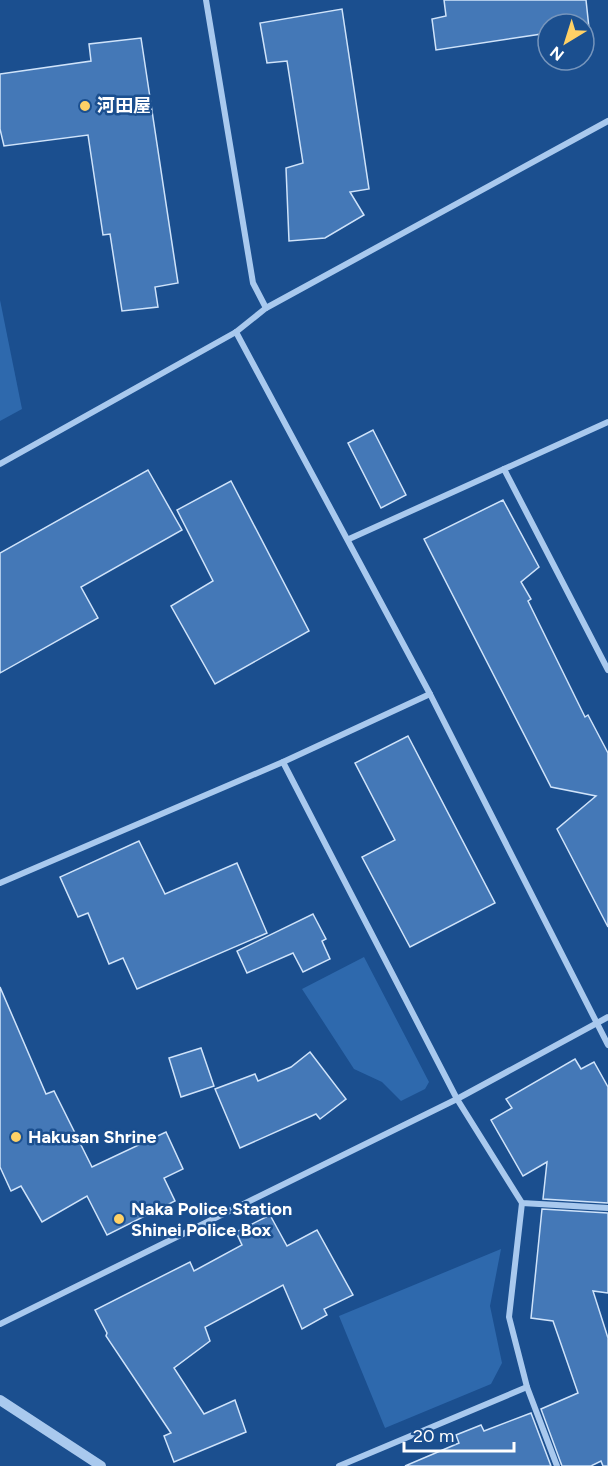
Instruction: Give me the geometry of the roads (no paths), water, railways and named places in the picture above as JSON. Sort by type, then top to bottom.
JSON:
[{"type":"street","points":[[206,0],[253,284],[266,308]]},
{"type":"street","points":[[0,464],[236,332],[266,308],[608,121]]},
{"type":"street","points":[[236,332],[349,539],[430,694],[608,1045]]},
{"type":"street","points":[[349,539],[608,422]]},
{"type":"street","points":[[504,469],[608,670]]},
{"type":"street","points":[[0,883],[283,762],[430,694]]},
{"type":"street","points":[[283,762],[457,1099],[522,1203],[509,1317],[527,1387],[557,1466]]},
{"type":"street","points":[[0,1324],[457,1099],[608,1017]]},
{"type":"street","points":[[522,1203],[608,1208]]},
{"type":"street","points":[[339,1466],[527,1387]]},
{"type":"street","points":[[0,1400],[101,1466]]},
{"type":"place","name":"河田屋","points":[[85,106]]},
{"type":"place","name":"Hakusan Shrine","points":[[16,1137]]},
{"type":"place","name":"Naka Police Station Shinei Police Box","points":[[119,1219]]}]
